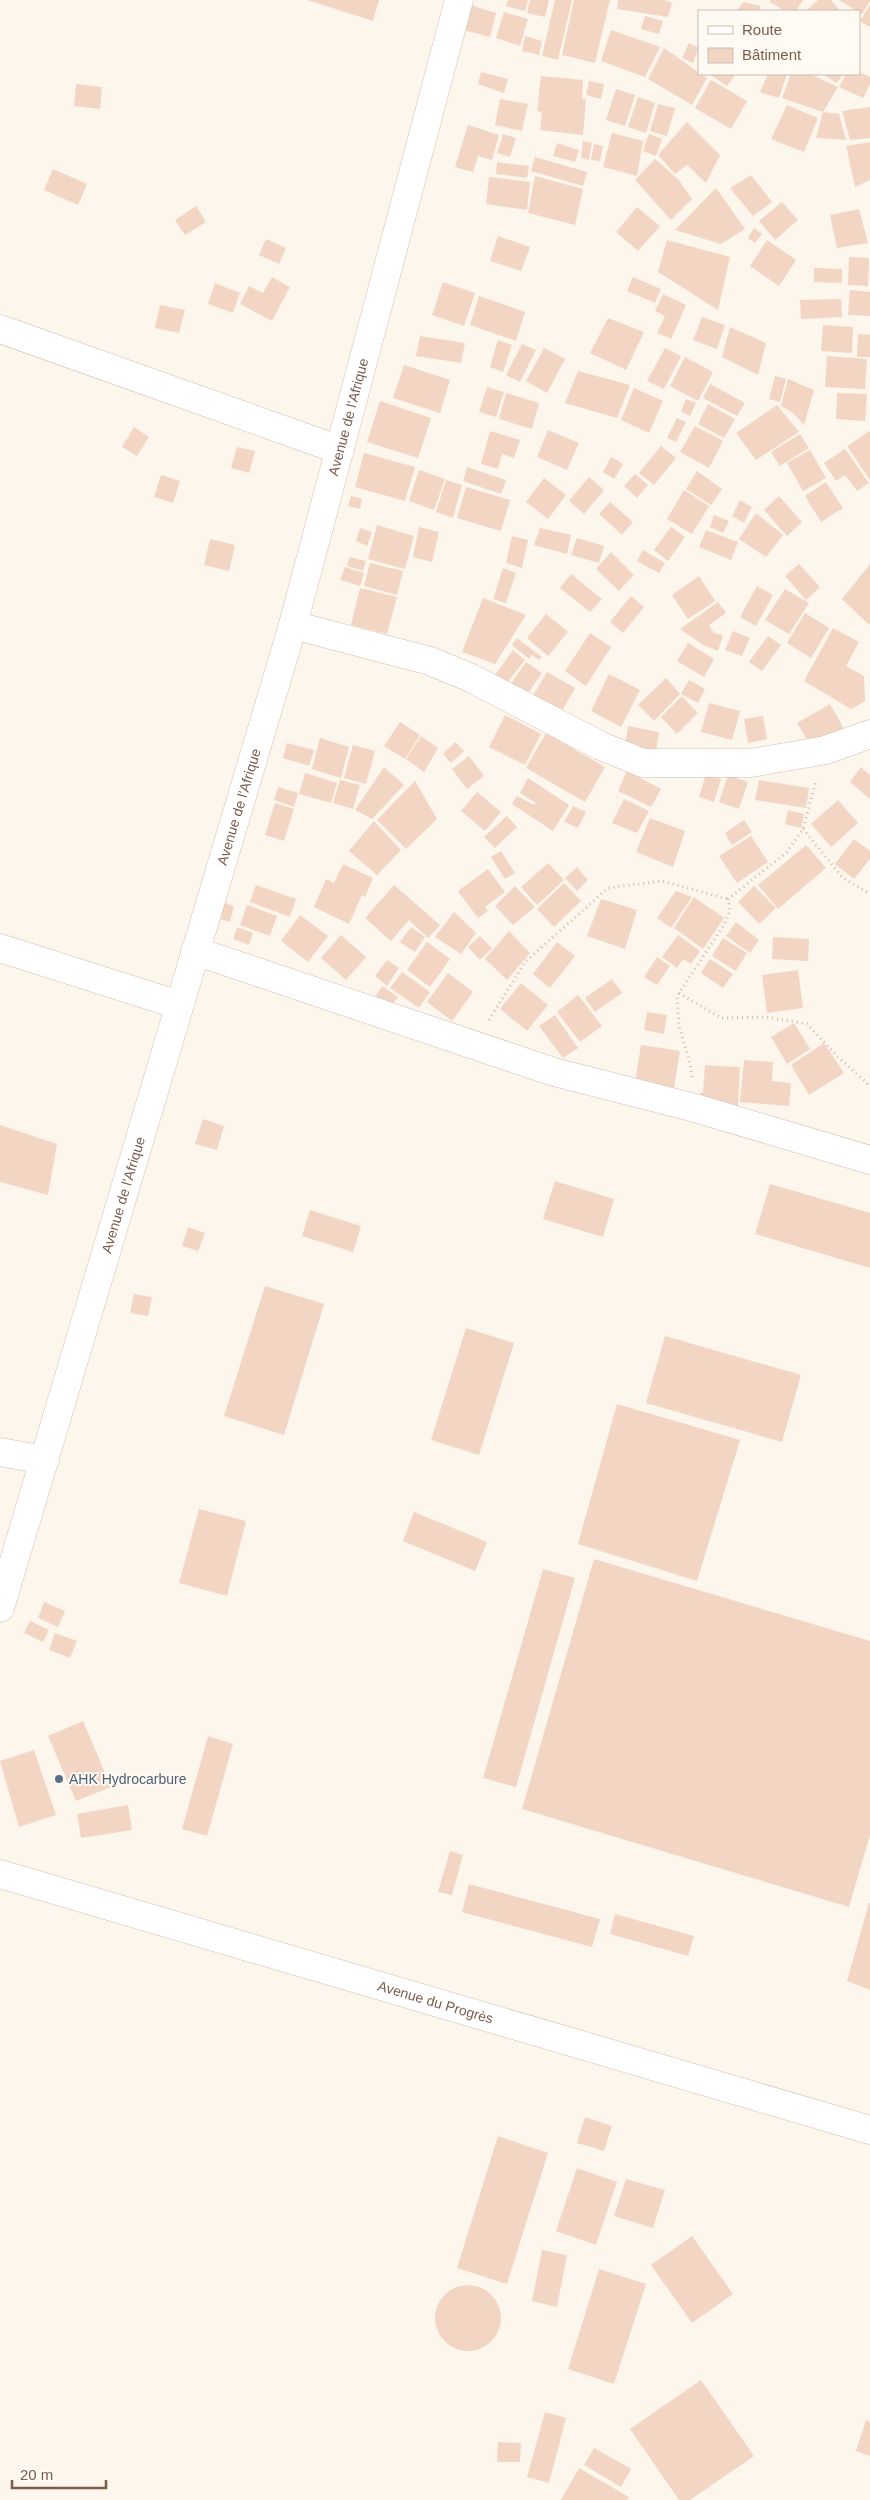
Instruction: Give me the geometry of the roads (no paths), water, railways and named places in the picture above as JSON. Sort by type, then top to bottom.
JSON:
[{"type":"street","name":"Avenue de l'Afrique","points":[[0,1608],[294,625],[460,0]]},
{"type":"street","points":[[0,329],[340,450]]},
{"type":"street","points":[[294,625],[430,661],[471,678],[601,746],[643,763],[751,762],[821,751],[870,734]]},
{"type":"street","points":[[0,948],[179,1005]]},
{"type":"street","points":[[195,951],[554,1072],[695,1108],[870,1160]]},
{"type":"street","points":[[0,1452],[45,1460]]},
{"type":"street","name":"Avenue du Progrès","points":[[0,1874],[870,2130]]},
{"type":"place","name":"AHK Hydrocarbure","points":[[59,1779]]}]
